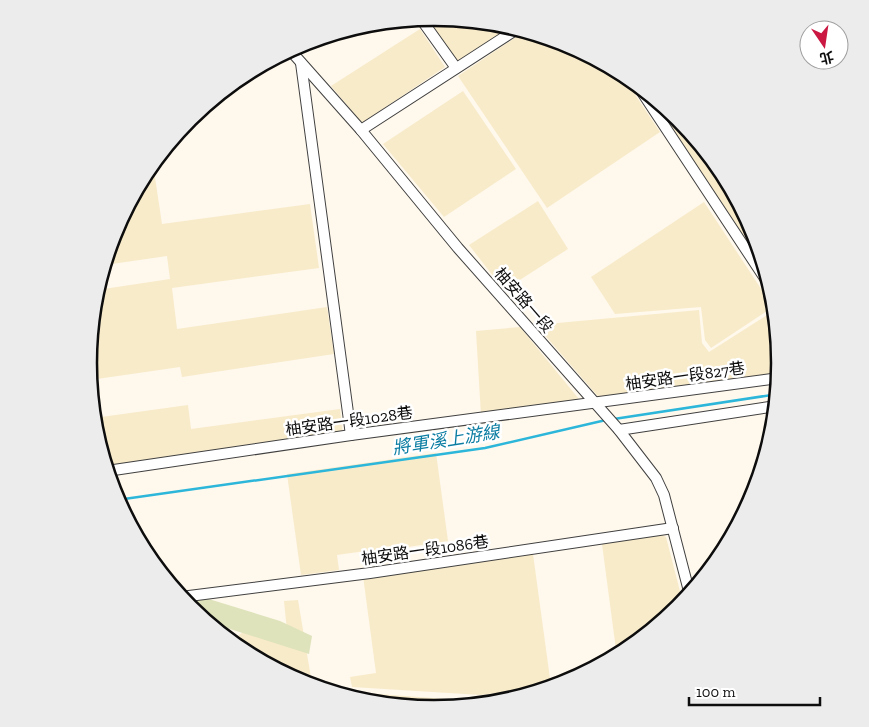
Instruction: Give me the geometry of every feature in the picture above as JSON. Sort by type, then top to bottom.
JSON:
[{"type":"street","points":[[426,26],[456,68]]},
{"type":"street","points":[[361,130],[508,35]]},
{"type":"street","name":"柚安路一段","points":[[295,56],[361,130],[458,248],[619,430],[656,478],[664,495],[688,586]]},
{"type":"street","points":[[301,63],[351,435]]},
{"type":"street","points":[[650,104],[757,267]]},
{"type":"street","name":"柚安路一段827巷","points":[[595,404],[771,379]]},
{"type":"street","name":"柚安路一段1028巷","points":[[114,470],[351,435],[595,404]]},
{"type":"street","points":[[619,430],[769,407]]},
{"type":"street","name":"柚安路一段1086巷","points":[[191,597],[370,573],[673,528]]},
{"type":"shaded area","points":[[430,26],[479,29],[501,33],[455,64]]},
{"type":"shaded area","points":[[420,29],[445,67],[362,123],[331,86]]},
{"type":"shaded area","points":[[516,37],[522,38],[543,44],[584,61],[622,83],[632,90],[660,132],[547,208],[458,76]]},
{"type":"shaded area","points":[[463,91],[516,169],[444,217],[383,144]]},
{"type":"shaded area","points":[[652,106],[688,141],[715,176],[737,214],[755,257]]},
{"type":"shaded area","points":[[155,175],[162,224],[310,204],[319,268],[172,288],[177,329],[327,307],[334,354],[182,377],[180,367],[98,379],[100,319],[106,289],[170,279],[167,256],[112,264],[132,214]]},
{"type":"shaded area","points":[[538,201],[568,249],[504,290],[469,245]]},
{"type":"shaded area","points":[[704,202],[764,293],[767,311],[711,348],[705,340],[701,307],[615,314],[591,277]]},
{"type":"shaded area","points":[[699,310],[702,343],[709,352],[768,314],[771,376],[602,401],[536,325]]},
{"type":"shaded area","points":[[520,327],[583,404],[481,415],[476,331]]},
{"type":"shaded area","points":[[188,405],[191,429],[340,409],[343,436],[114,467],[102,417]]},
{"type":"shaded area","points":[[436,453],[448,541],[408,547],[409,560],[367,566],[365,551],[337,555],[339,570],[301,575],[287,474]]},
{"type":"shaded area","points":[[662,535],[666,537],[681,594],[657,617],[616,648],[602,544]]},
{"type":"shaded area","points":[[533,554],[550,680],[515,691],[481,695],[352,687],[350,677],[376,673],[363,576]]},
{"type":"shaded area","points":[[298,600],[311,677],[266,656],[237,637],[246,630],[288,641],[284,601]]},
{"type":"shaded area","points":[[365,693],[458,700],[412,700]]},
{"type":"green space","points":[[199,596],[280,621],[312,636],[309,654],[224,627],[192,598]]},
{"type":"waterway","name":"將軍溪上游線","points":[[614,419],[770,395]]},
{"type":"waterway","name":"將軍溪上游線","points":[[126,499],[485,448],[606,420]]}]
